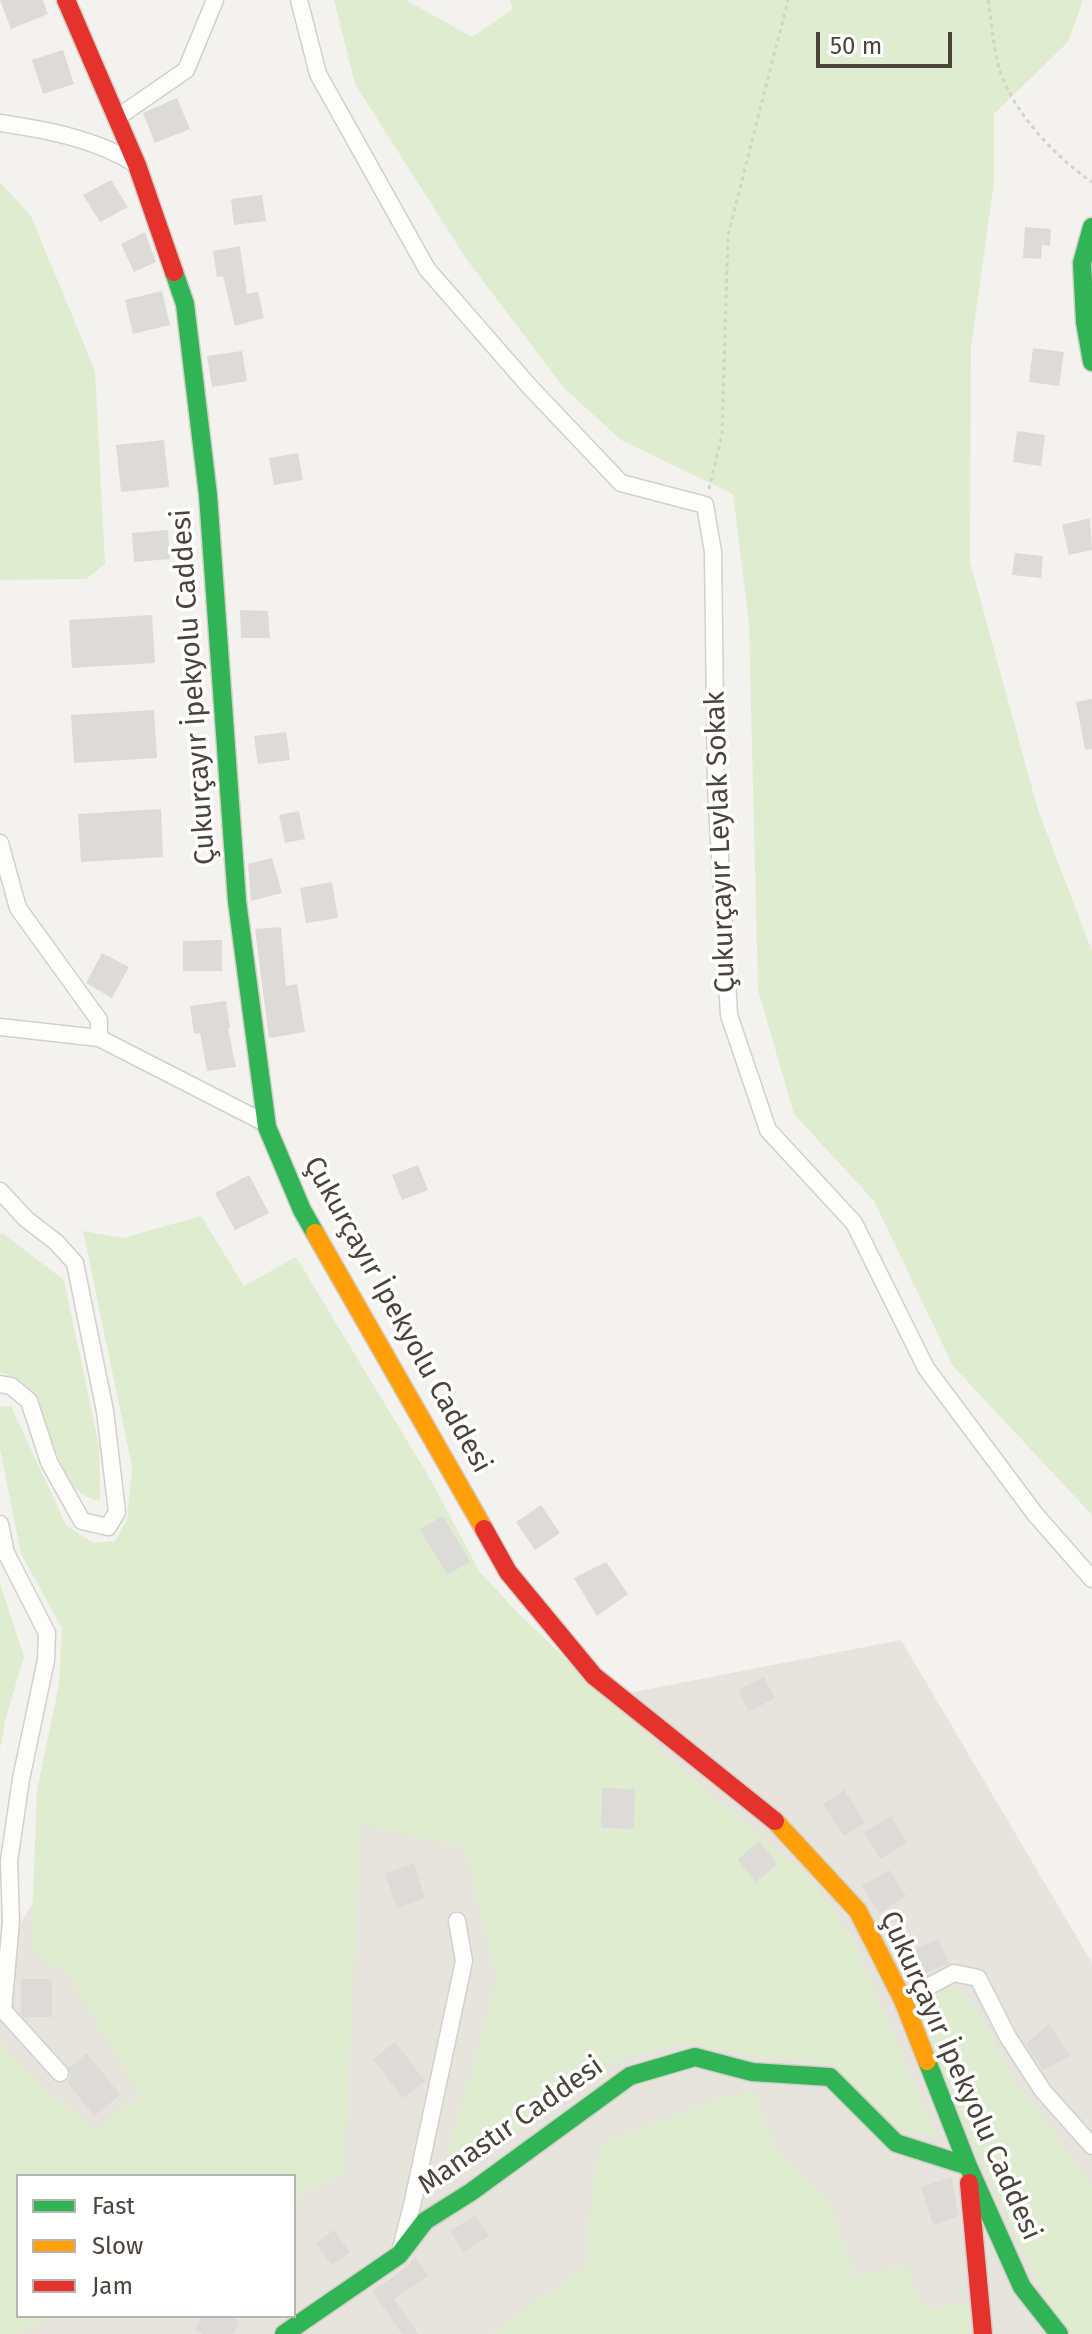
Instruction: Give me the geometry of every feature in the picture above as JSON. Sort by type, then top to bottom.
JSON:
[{"type":"street","name":"Çukurçayır İpekyolu Caddesi","points":[[66,0],[137,165],[185,304],[208,495],[237,901],[267,1124],[302,1210],[508,1572],[594,1676],[772,1818],[858,1911],[903,2000],[968,2166],[1022,2287],[1059,2334]]},
{"type":"street","points":[[118,117],[186,70],[215,0]]},
{"type":"street","points":[[299,0],[318,74],[427,269],[529,386],[621,483],[705,505]]},
{"type":"street","points":[[0,123],[60,133],[122,155],[137,165]]},
{"type":"street","points":[[1092,227],[1082,263],[1085,322],[1092,362]]},
{"type":"street","name":"Çukurçayır Leylak Sokak","points":[[705,505],[713,552],[716,787],[729,1015],[768,1130],[854,1223],[926,1368],[1035,1514],[1092,1579]]},
{"type":"street","points":[[0,843],[18,908],[99,1020],[99,1038]]},
{"type":"street","points":[[0,1027],[99,1038],[267,1124]]},
{"type":"street","points":[[0,1191],[75,1263],[105,1411],[117,1512],[108,1527],[82,1521],[49,1462],[29,1401],[11,1386],[0,1384]]},
{"type":"street","points":[[0,1524],[6,1553],[47,1633],[46,1660],[21,1779],[9,1861],[11,1921],[3,2010],[60,2073]]},
{"type":"street","points":[[399,2255],[464,1961],[457,1921]]},
{"type":"street","points":[[903,2000],[954,1973],[978,1978],[1008,2037],[1043,2091],[1092,2146]]},
{"type":"street","name":"Manastır Caddesi","points":[[284,2334],[399,2255],[425,2221],[471,2192],[630,2076],[695,2057],[752,2072],[830,2077],[896,2143],[968,2166]]},
{"type":"street","points":[[968,2166],[983,2334]]},
{"type":"path","points":[[705,505],[722,434],[728,235],[788,0]]},
{"type":"path","points":[[988,0],[999,68],[1014,102],[1068,166],[1092,182]]},
{"type":"shaded area","points":[[901,1640],[1092,1963],[1092,2334],[0,2334],[0,1957],[99,1796]]},
{"type":"green space","points":[[334,0],[406,0],[472,37],[513,9],[510,0],[1083,0],[1068,42],[994,114],[994,183],[971,347],[970,562],[1038,810],[1092,951],[1092,1515],[953,1366],[874,1201],[794,1114],[758,990],[749,623],[733,494],[621,440],[564,388],[467,260],[355,84]]},
{"type":"green space","points":[[0,182],[31,216],[95,371],[105,564],[86,579],[0,580]]},
{"type":"green space","points":[[201,1216],[244,1286],[296,1257],[432,1482],[479,1571],[516,1611],[673,1762],[809,1877],[852,1937],[937,2136],[900,2131],[831,2064],[754,2057],[689,2042],[621,2059],[453,2180],[444,2165],[496,1982],[466,1848],[361,1824],[344,2174],[296,2197],[296,2174],[16,2174],[16,2318],[49,2318],[17,2334],[0,2334],[0,2041],[47,2090],[94,2130],[140,2095],[68,1975],[31,1951],[37,1790],[59,1685],[62,1628],[21,1554],[0,1449],[0,1407],[11,1406],[66,1525],[93,1543],[115,1541],[127,1520],[132,1467],[83,1231],[123,1238]]},
{"type":"green space","points":[[2,1233],[64,1280],[99,1446],[100,1501],[82,1493],[69,1479],[33,1397],[19,1381],[0,1372]]},
{"type":"green space","points":[[0,1583],[24,1657],[0,1749]]},
{"type":"green space","points":[[955,1985],[978,2011],[1013,2077],[1092,2185],[1092,2334],[1070,2334],[1036,2281],[917,2019],[920,2002]]},
{"type":"green space","points":[[754,2091],[777,2152],[828,2198],[856,2277],[905,2266],[926,2309],[970,2301],[968,2334],[490,2334],[588,2265],[589,2216],[600,2144],[710,2102]]},
{"type":"building","points":[[0,0],[43,0],[48,14],[11,29]]},
{"type":"building","points":[[63,50],[74,84],[43,94],[32,60]]},
{"type":"building","points":[[177,98],[190,129],[155,143],[143,113]]},
{"type":"building","points":[[111,180],[128,207],[100,222],[83,195]]},
{"type":"building","points":[[262,195],[266,221],[234,225],[231,199]]},
{"type":"building","points":[[1025,227],[1051,229],[1050,246],[1042,245],[1041,259],[1023,258]]},
{"type":"building","points":[[145,232],[156,262],[134,272],[121,244]]},
{"type":"building","points":[[240,246],[247,294],[258,292],[264,318],[235,326],[223,276],[217,277],[213,251]]},
{"type":"building","points":[[162,291],[170,325],[133,334],[125,300]]},
{"type":"building","points":[[1033,348],[1064,352],[1059,386],[1029,382]]},
{"type":"building","points":[[242,351],[247,381],[212,387],[207,356]]},
{"type":"building","points":[[1017,431],[1045,435],[1041,466],[1013,462]]},
{"type":"building","points":[[164,440],[169,487],[121,492],[116,445]]},
{"type":"building","points":[[298,453],[303,480],[274,485],[269,458]]},
{"type":"building","points":[[1090,518],[1092,550],[1069,555],[1062,525]]},
{"type":"building","points":[[168,530],[170,559],[134,562],[132,533]]},
{"type":"building","points":[[1015,553],[1043,556],[1041,578],[1012,575]]},
{"type":"building","points":[[240,610],[268,611],[270,638],[241,638]]},
{"type":"building","points":[[152,615],[155,663],[72,668],[69,620]]},
{"type":"building","points":[[1092,699],[1092,749],[1085,750],[1076,702]]},
{"type":"building","points":[[154,710],[157,758],[74,763],[71,715]]},
{"type":"building","points":[[286,732],[290,760],[258,764],[254,736]]},
{"type":"building","points":[[161,809],[163,857],[81,862],[78,814]]},
{"type":"building","points":[[299,811],[305,839],[285,843],[279,815]]},
{"type":"building","points":[[272,858],[282,893],[251,901],[248,864]]},
{"type":"building","points":[[332,882],[338,918],[306,923],[300,888]]},
{"type":"building","points":[[281,927],[286,986],[297,984],[305,1032],[269,1038],[255,929]]},
{"type":"building","points":[[222,940],[222,971],[183,971],[183,941]]},
{"type":"building","points":[[102,953],[129,967],[112,998],[86,983]]},
{"type":"building","points":[[226,1001],[236,1067],[207,1071],[200,1033],[194,1034],[190,1006]]},
{"type":"building","points":[[418,1165],[428,1190],[402,1200],[392,1175]]},
{"type":"building","points":[[249,1175],[269,1213],[235,1230],[215,1193]]},
{"type":"building","points":[[541,1505],[560,1533],[535,1550],[516,1522]]},
{"type":"building","points":[[443,1516],[470,1562],[447,1575],[420,1529]]},
{"type":"building","points":[[606,1562],[628,1594],[597,1616],[574,1578]]},
{"type":"building","points":[[764,1677],[775,1698],[749,1712],[738,1690]]},
{"type":"building","points":[[602,1788],[635,1789],[634,1829],[601,1828]]},
{"type":"building","points":[[844,1790],[865,1822],[844,1836],[823,1804]]},
{"type":"building","points":[[891,1816],[907,1843],[880,1859],[864,1832]]},
{"type":"building","points":[[759,1841],[778,1864],[756,1882],[737,1860]]},
{"type":"building","points":[[414,1863],[425,1898],[397,1908],[385,1873]]},
{"type":"building","points":[[889,1870],[906,1896],[879,1913],[862,1886]]},
{"type":"building","points":[[938,1939],[949,1963],[915,1978],[904,1954]]},
{"type":"building","points":[[21,1979],[52,1979],[52,2017],[24,2017],[21,2014]]},
{"type":"building","points":[[1049,2024],[1070,2056],[1043,2070],[1026,2044]]},
{"type":"building","points":[[395,2042],[425,2081],[403,2098],[373,2059]]},
{"type":"building","points":[[87,2053],[120,2095],[94,2116],[67,2082],[71,2076],[69,2068]]},
{"type":"building","points":[[952,2177],[958,2216],[933,2225],[921,2187]]},
{"type":"building","points":[[475,2215],[489,2236],[464,2252],[450,2231]]},
{"type":"building","points":[[334,2230],[350,2252],[332,2265],[316,2243]]},
{"type":"building","points":[[415,2257],[428,2276],[394,2299],[418,2334],[402,2334],[372,2291],[407,2267]]},
{"type":"building","points":[[201,2318],[233,2318],[240,2322],[233,2334],[203,2334],[195,2329]]},
{"type":"traffic: fast","points":[[1092,227],[1082,263],[1085,322],[1092,362]]},
{"type":"traffic: fast","points":[[174,272],[185,304],[208,495],[237,901],[267,1127],[315,1233]]},
{"type":"traffic: fast","points":[[284,2334],[399,2255],[425,2221],[471,2192],[630,2076],[695,2057],[752,2072],[830,2077],[896,2143],[968,2166]]},
{"type":"traffic: fast","points":[[927,2061],[968,2166],[1022,2287],[1059,2334]]},
{"type":"traffic: slow","points":[[315,1233],[484,1529]]},
{"type":"traffic: slow","points":[[775,1821],[858,1911],[903,2000],[927,2061]]},
{"type":"traffic: jam","points":[[66,0],[137,165],[174,272]]},
{"type":"traffic: jam","points":[[484,1529],[508,1572],[594,1676],[775,1821]]},
{"type":"traffic: jam","points":[[969,2183],[983,2334]]}]
